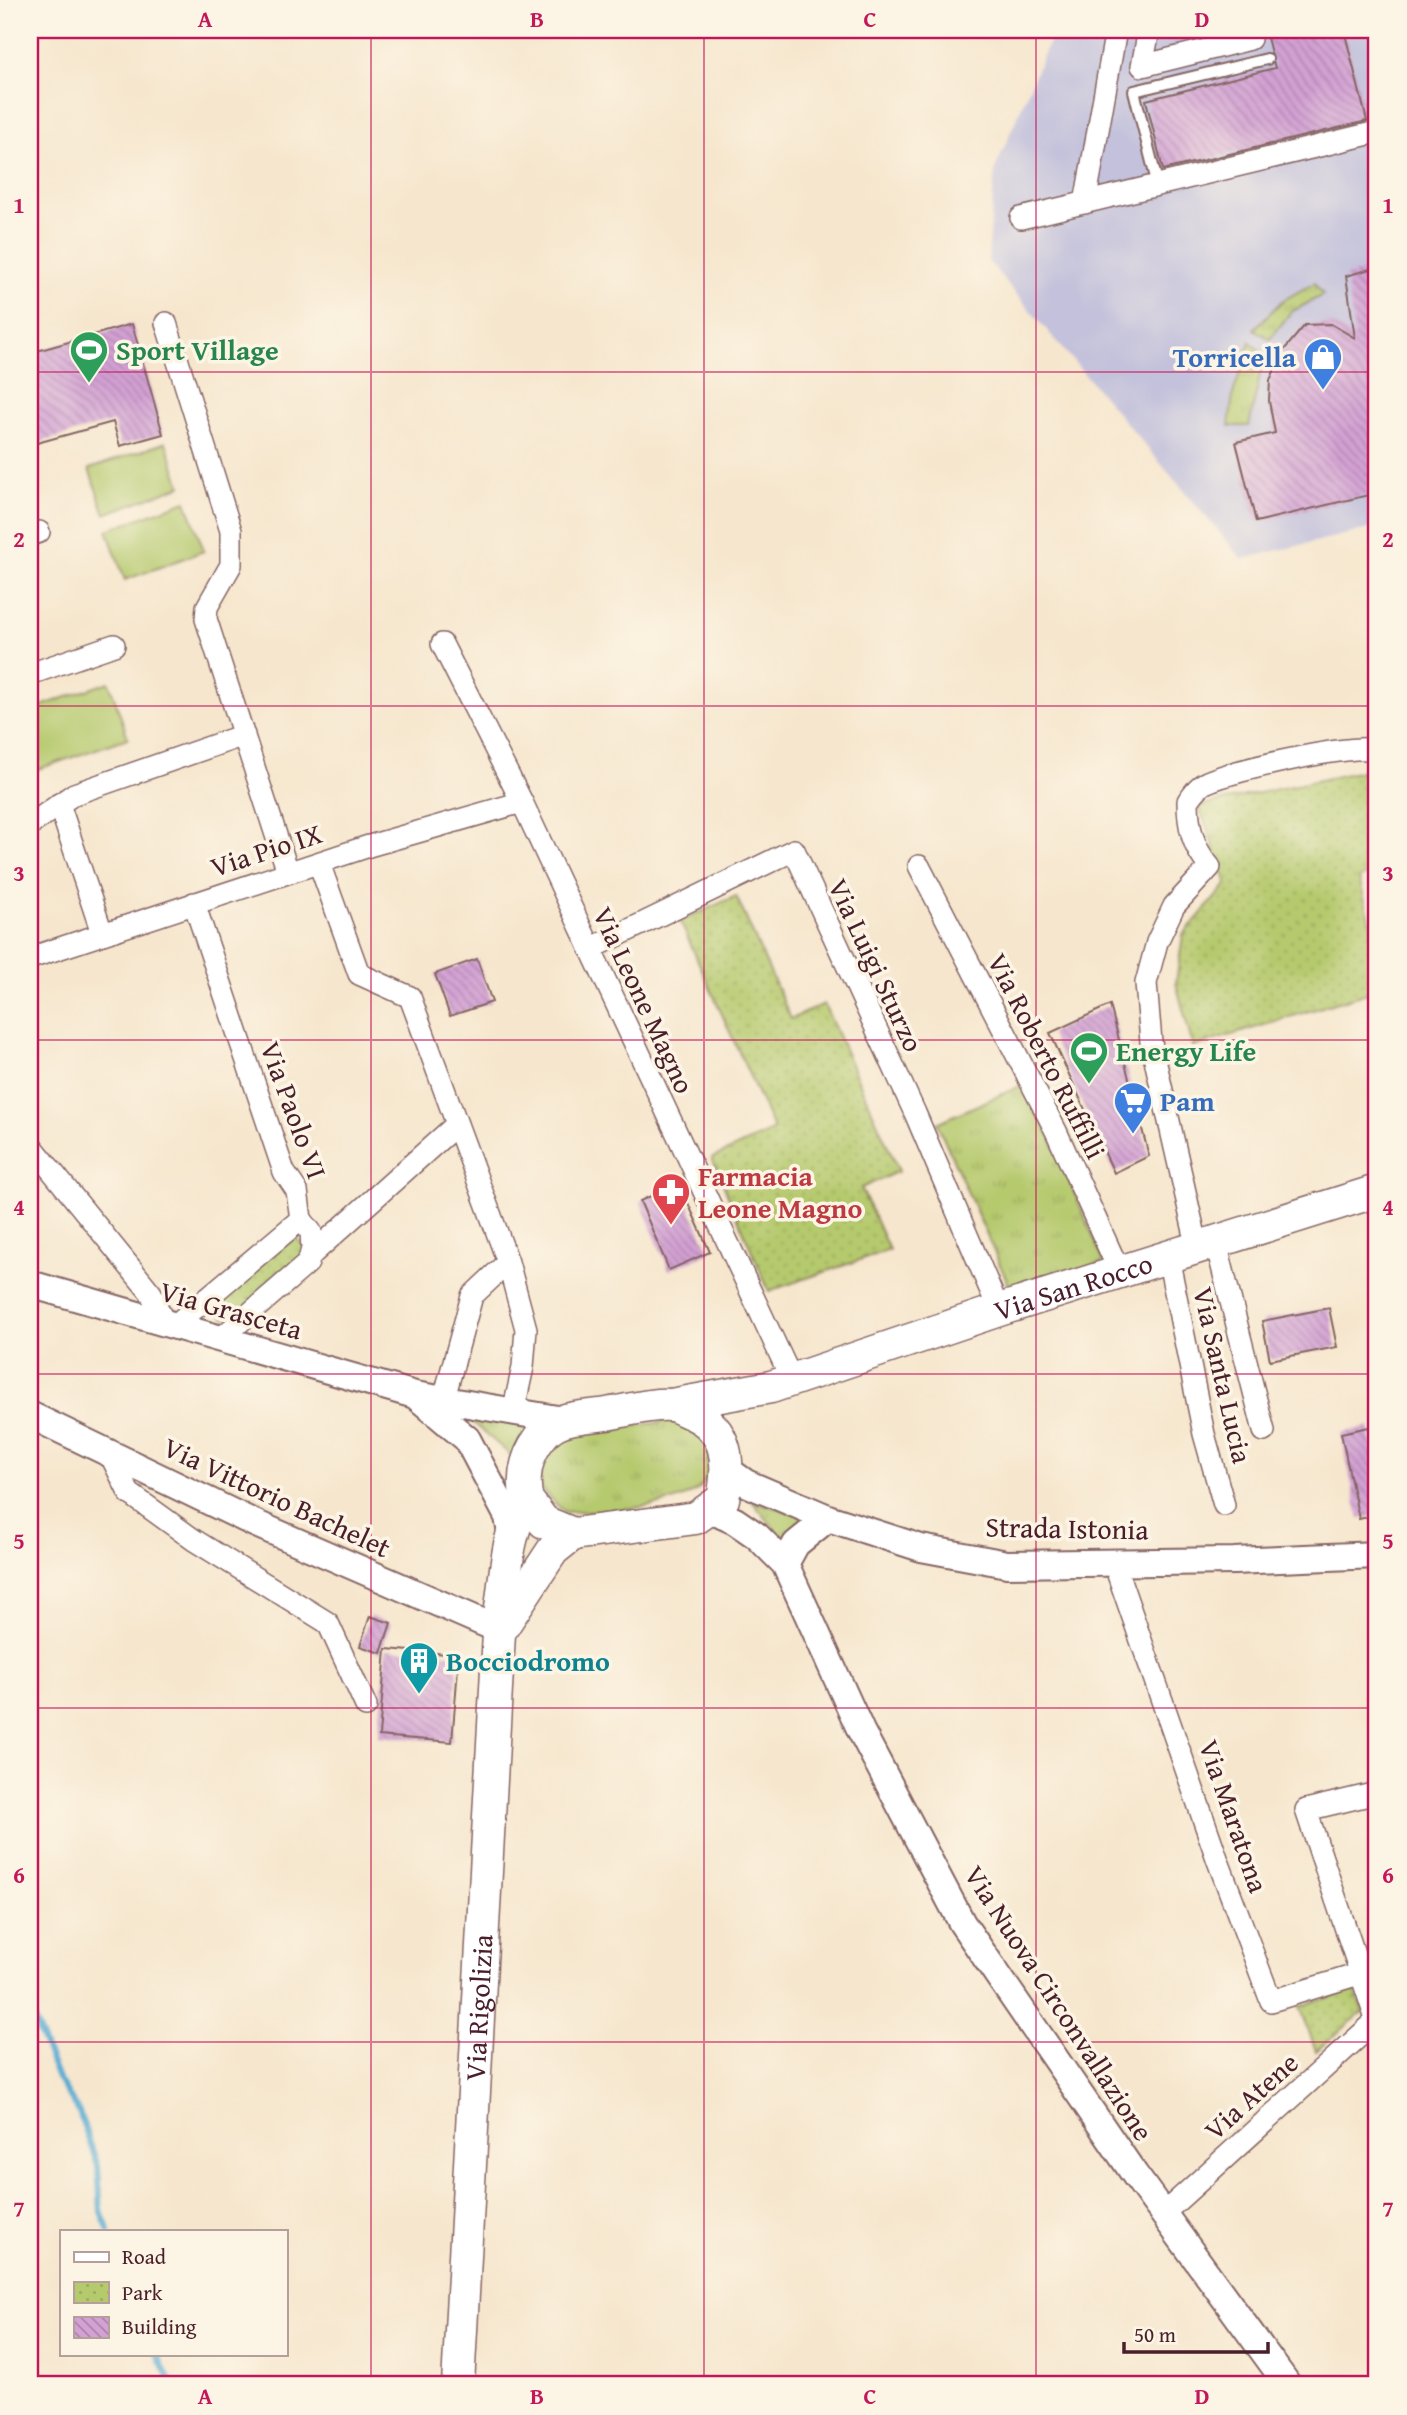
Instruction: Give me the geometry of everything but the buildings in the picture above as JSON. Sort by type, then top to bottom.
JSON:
[{"type":"main road","name":"Via San Rocco","points":[[781,1384],[999,1310],[1377,1191]]},
{"type":"main road","points":[[671,1405],[709,1420],[719,1434],[729,1471],[723,1499],[712,1510],[696,1518],[573,1534],[544,1522],[525,1492],[529,1457],[547,1429],[563,1420],[671,1405],[781,1384]]},
{"type":"main road","points":[[719,1434],[738,1411],[781,1384]]},
{"type":"main road","name":"Via Rigolizia","points":[[458,2385],[500,1630],[512,1539],[525,1492]]},
{"type":"main road","points":[[500,1630],[553,1550],[573,1534]]},
{"type":"street","points":[[1084,203],[1116,30]]},
{"type":"street","points":[[1149,30],[1142,66],[1250,38],[1248,30]]},
{"type":"street","points":[[1021,218],[1377,132]]},
{"type":"street","points":[[166,323],[231,531],[231,565],[206,607],[206,619],[288,873]]},
{"type":"street","name":"Via Leone Magno","points":[[442,644],[522,802],[590,949],[781,1384]]},
{"type":"street","points":[[30,674],[114,645]]},
{"type":"street","points":[[30,825],[74,794],[244,735]]},
{"type":"street","points":[[1264,1431],[1194,1250],[1151,1042],[1146,983],[1157,942],[1174,906],[1210,867],[1198,854],[1188,818],[1188,801],[1195,791],[1205,782],[1305,758],[1367,747],[1377,750]]},
{"type":"street","name":"Via Pio IX","points":[[30,958],[319,863],[522,802]]},
{"type":"street","points":[[59,804],[102,933]]},
{"type":"street","name":"Via Luigi Sturzo","points":[[590,949],[794,850],[915,1113],[999,1310]]},
{"type":"street","points":[[319,863],[359,974],[411,997],[508,1262],[526,1329],[523,1367],[513,1413]]},
{"type":"street","name":"Via Roberto Ruffilli","points":[[919,866],[1056,1131],[1120,1273]]},
{"type":"street","name":"Via Paolo VI","points":[[169,1325],[301,1219],[296,1191],[284,1172],[194,903]]},
{"type":"street","points":[[311,1255],[457,1124]]},
{"type":"street","points":[[30,1144],[151,1293],[169,1325]]},
{"type":"street","points":[[219,1339],[308,1263],[311,1255],[311,1232],[301,1219]]},
{"type":"street","name":"Via Santa Lucia","points":[[1194,1250],[1205,1434],[1224,1504]]},
{"type":"street","points":[[444,1398],[472,1296],[508,1262]]},
{"type":"street","name":"Via Grasceta","points":[[30,1284],[415,1395]]},
{"type":"street","points":[[415,1395],[563,1420]]},
{"type":"street","points":[[415,1395],[456,1428],[480,1441],[525,1492]]},
{"type":"street","name":"Via Vittorio Bachelet","points":[[30,1415],[254,1523],[500,1630]]},
{"type":"street","points":[[456,1428],[479,1458],[508,1517],[512,1539]]},
{"type":"street","points":[[110,1454],[129,1493],[194,1540],[328,1623],[366,1706]]},
{"type":"street","name":"Strada Istonia","points":[[729,1471],[746,1483],[828,1518],[921,1548],[1007,1564],[1377,1555]]},
{"type":"street","name":"Via Nuova Circonvallazione","points":[[712,1510],[757,1536],[785,1564],[860,1731],[962,1923],[1164,2213],[1288,2385]]},
{"type":"street","points":[[785,1564],[796,1544],[828,1518]]},
{"type":"street","name":"Via Maratona","points":[[1114,1563],[1218,1861],[1271,2001],[1359,1974]]},
{"type":"street","points":[[1377,1793],[1306,1810],[1377,2022]]},
{"type":"street","name":"Via Atene","points":[[1164,2213],[1377,2022]]},
{"type":"lane","points":[[1158,186],[1134,91],[1267,59]]},
{"type":"shaded area","points":[[1054,30],[1377,30],[1377,527],[1242,559],[988,261],[995,169]]},
{"type":"green space","points":[[1314,283],[1323,295],[1291,312],[1270,339],[1254,329],[1282,301]]},
{"type":"green space","points":[[1250,342],[1264,355],[1249,426],[1229,426],[1233,394]]},
{"type":"green space","points":[[166,442],[181,486],[105,514],[89,469]]},
{"type":"green space","points":[[186,501],[204,551],[125,580],[107,530]]},
{"type":"green space","points":[[109,682],[128,738],[30,772],[30,710]]},
{"type":"green space","points":[[1371,769],[1377,795],[1377,869],[1359,879],[1377,944],[1377,990],[1193,1047],[1176,983],[1183,935],[1227,884],[1199,806]]},
{"type":"green space","points":[[736,896],[791,1019],[824,1004],[899,1171],[861,1188],[889,1250],[769,1291],[712,1158],[774,1130],[680,921]]},
{"type":"green space","points":[[1027,1083],[1104,1262],[1012,1292],[937,1123]]},
{"type":"green space","points":[[293,1234],[311,1255],[229,1323],[209,1301]]},
{"type":"green space","points":[[460,1411],[537,1423],[516,1460]]},
{"type":"green space","points":[[673,1420],[691,1428],[701,1436],[708,1447],[709,1468],[706,1478],[698,1489],[686,1496],[634,1508],[565,1512],[544,1491],[540,1471],[546,1450],[565,1437]]},
{"type":"green space","points":[[752,1501],[811,1518],[787,1544]]},
{"type":"green space","points":[[1355,1990],[1363,2012],[1316,2051],[1300,2006]]},
{"type":"waterway","points":[[30,2009],[58,2079],[79,2112],[98,2166],[101,2212],[109,2230]]},
{"type":"waterway","points":[[158,2356],[172,2385]]},
{"type":"place","name":"Sport Village","points":[[89,384]]},
{"type":"place","name":"Torricella","points":[[1323,391]]},
{"type":"place","name":"Energy Life","points":[[1089,1085]]},
{"type":"place","name":"Pam","points":[[1133,1135]]},
{"type":"place","name":"Farmacia Leone Magno","points":[[671,1226]]},
{"type":"place","name":"Bocciodromo","points":[[419,1695]]}]
